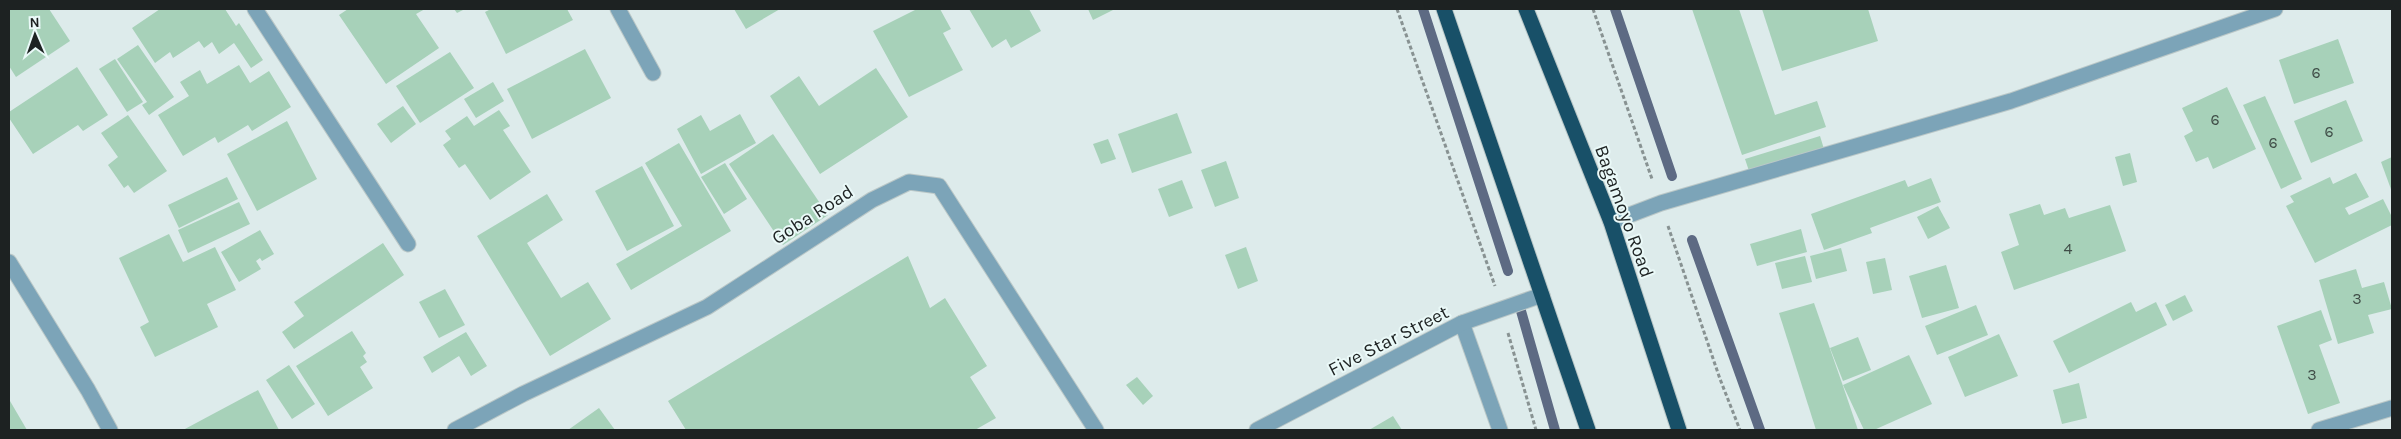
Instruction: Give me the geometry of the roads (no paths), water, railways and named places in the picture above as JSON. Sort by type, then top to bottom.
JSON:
[{"type":"highway","points":[[1444,9],[1588,430]]},
{"type":"highway","name":"Bagamoyo Road","points":[[1526,9],[1611,222],[1679,430]]},
{"type":"street","points":[[255,9],[408,244]]},
{"type":"street","points":[[618,9],[653,73]]},
{"type":"street","points":[[1611,222],[1661,204],[2011,101],[2275,9]]},
{"type":"street","name":"Goba Road","points":[[455,430],[523,394],[707,307],[872,200],[909,182],[939,186],[1096,430]]},
{"type":"street","points":[[9,262],[88,390],[110,430]]},
{"type":"street","name":"Five Star Street","points":[[1257,430],[1462,323],[1501,311],[1542,295]]},
{"type":"street","points":[[1462,323],[1500,430]]},
{"type":"street","points":[[2319,430],[2392,408]]},
{"type":"waterway","points":[[1423,9],[1508,271]]},
{"type":"waterway","points":[[1615,9],[1672,176]]},
{"type":"waterway","points":[[1692,240],[1760,430]]},
{"type":"waterway","points":[[1519,304],[1555,430]]}]
